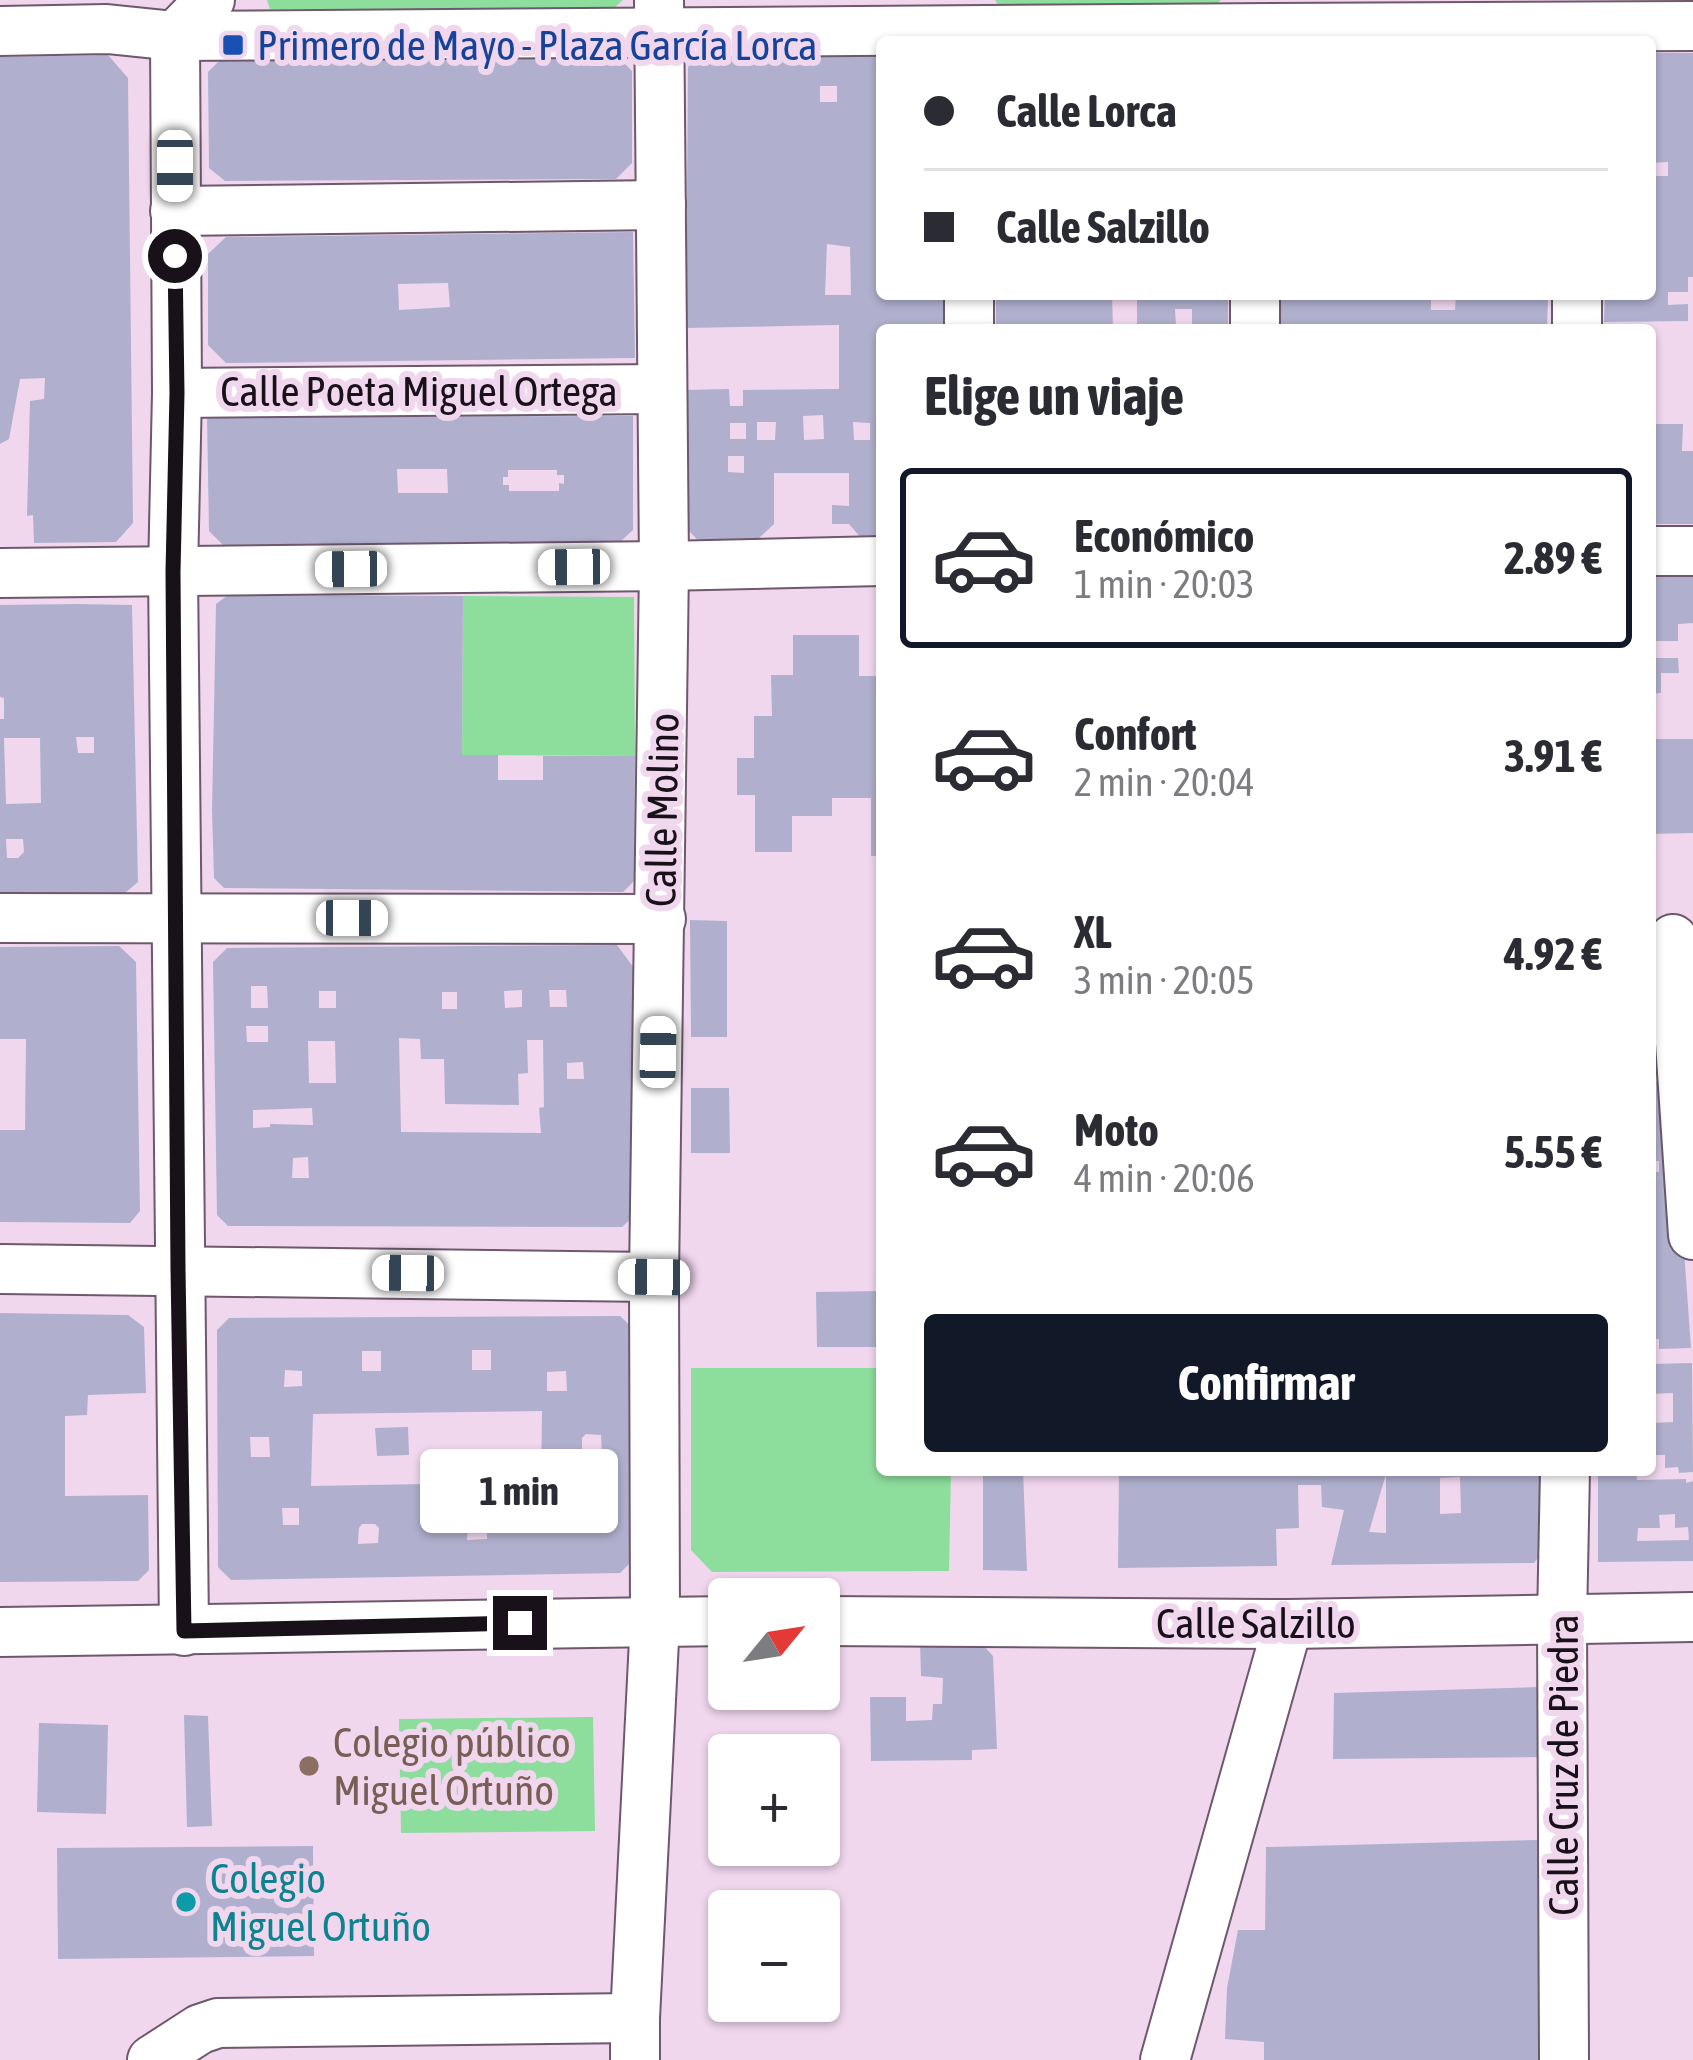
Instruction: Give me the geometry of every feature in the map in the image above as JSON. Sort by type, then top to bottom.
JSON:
[{"type":"street","points":[[184,1631],[173,572],[175,36],[210,0]]},
{"type":"street","points":[[0,31],[107,29],[175,36],[659,15],[972,24],[1693,26]]},
{"type":"street","name":"Calle Molino","points":[[635,2039],[655,1620],[654,1277],[664,566],[659,15]]},
{"type":"street","points":[[175,211],[661,205]]},
{"type":"street","name":"Calle Poeta Miguel Ortega","points":[[177,393],[661,389]]},
{"type":"street","points":[[1656,551],[1693,550]]},
{"type":"street","points":[[0,573],[876,561]]},
{"type":"street","points":[[0,918],[661,919]]},
{"type":"street","points":[[1672,939],[1693,1235]]},
{"type":"street","points":[[0,1269],[654,1277]]},
{"type":"street","name":"Calle Cruz de Piedra","points":[[1564,1476],[1564,2060]]},
{"type":"street","name":"Calle Salzillo","points":[[840,1621],[1288,1624],[1693,1617]]},
{"type":"street","points":[[0,1632],[708,1621]]},
{"type":"street","points":[[1166,2060],[1288,1624]]},
{"type":"street","points":[[152,2060],[218,2023],[635,2039]]},
{"type":"green space","points":[[267,0],[623,0],[613,9],[270,9]]},
{"type":"green space","points":[[995,0],[1221,0],[1215,5],[999,6]]},
{"type":"green space","points":[[463,596],[634,597],[635,756],[462,755]]},
{"type":"green space","points":[[691,1368],[876,1368],[876,1476],[951,1476],[949,1571],[712,1572],[691,1550]]},
{"type":"green space","points":[[593,1717],[595,1831],[401,1833],[399,1719]]},
{"type":"building","points":[[1656,53],[1693,53],[1693,277],[1688,277],[1688,292],[1668,292],[1668,305],[1688,304],[1688,321],[1604,322],[1605,300],[1656,300],[1656,176],[1668,176],[1668,162],[1656,163]]},
{"type":"building","points":[[615,54],[632,71],[632,163],[616,179],[225,181],[209,168],[208,72],[223,57]]},
{"type":"building","points":[[700,54],[876,55],[876,300],[945,300],[945,324],[876,324],[876,537],[861,538],[849,524],[832,524],[832,505],[849,506],[849,473],[774,473],[774,524],[758,539],[697,539],[683,525],[685,390],[729,389],[730,406],[743,406],[743,390],[839,389],[839,325],[686,328],[688,67]],"holes":[[[820,86],[837,86],[837,102],[820,102]],[[827,244],[850,247],[851,295],[825,295]],[[823,415],[824,439],[804,440],[803,416]],[[757,422],[776,422],[775,440],[757,440]],[[853,422],[870,423],[870,440],[854,440]],[[730,423],[746,423],[746,439],[730,439]],[[728,456],[744,456],[744,473],[728,472]]]},
{"type":"building","points":[[108,55],[128,78],[133,523],[116,542],[34,543],[33,515],[27,516],[30,401],[44,399],[45,378],[20,379],[9,439],[0,444],[0,57]]},
{"type":"building","points":[[633,232],[635,358],[226,363],[208,345],[208,254],[226,237]],"holes":[[[448,283],[450,307],[399,310],[398,284]]]},
{"type":"building","points":[[996,300],[1112,300],[1113,324],[996,324]]},
{"type":"building","points":[[1137,300],[1228,300],[1228,324],[1192,324],[1192,309],[1175,309],[1176,324],[1137,324]]},
{"type":"building","points":[[1279,300],[1431,300],[1431,310],[1455,310],[1456,300],[1548,300],[1547,324],[1279,324]]},
{"type":"building","points":[[633,416],[633,530],[620,542],[223,545],[209,531],[207,417]],"holes":[[[397,469],[447,469],[448,493],[398,493]],[[508,470],[557,470],[557,475],[564,475],[564,484],[559,483],[559,491],[509,491],[509,485],[503,485]]]},
{"type":"building","points":[[1656,424],[1683,424],[1682,451],[1693,451],[1693,524],[1656,524]]},
{"type":"building","points":[[1693,576],[1693,623],[1678,624],[1678,641],[1656,641],[1656,577]]},
{"type":"building","points":[[228,595],[463,596],[462,755],[498,755],[498,780],[543,780],[543,756],[635,756],[634,881],[623,892],[224,888],[214,878],[212,810],[216,604]]},
{"type":"building","points":[[0,605],[132,605],[138,882],[125,893],[0,893],[4,698],[0,697]],"holes":[[[76,737],[94,737],[94,753],[78,753]],[[4,738],[40,738],[41,803],[6,804]],[[6,839],[23,839],[24,852],[18,858],[7,858]]]},
{"type":"building","points":[[793,635],[859,635],[859,676],[876,676],[876,856],[871,856],[871,798],[832,798],[832,816],[792,816],[792,852],[755,852],[755,795],[737,795],[737,758],[754,758],[754,716],[772,716],[771,675],[793,675]]},
{"type":"building","points":[[1656,658],[1678,658],[1679,673],[1661,673],[1661,693],[1656,693]]},
{"type":"building","points":[[1656,739],[1693,739],[1693,833],[1656,834]]},
{"type":"building","points":[[690,920],[727,921],[727,1037],[691,1037]]},
{"type":"building","points":[[617,945],[634,968],[634,1216],[622,1227],[228,1226],[217,1215],[213,962],[227,948]],"holes":[[[251,986],[267,986],[268,1008],[251,1008]],[[522,990],[522,1007],[505,1008],[504,991]],[[549,990],[566,990],[567,1007],[550,1007]],[[319,991],[336,991],[336,1008],[319,1008]],[[442,992],[457,992],[457,1009],[442,1009]],[[246,1026],[268,1026],[268,1042],[247,1042]],[[399,1038],[420,1039],[421,1059],[444,1059],[445,1104],[519,1105],[518,1074],[528,1073],[527,1040],[543,1040],[544,1107],[539,1108],[541,1133],[401,1132]],[[308,1041],[335,1041],[336,1083],[309,1083]],[[583,1062],[584,1079],[567,1079],[567,1063]],[[312,1108],[313,1125],[253,1128],[253,1110]],[[308,1157],[309,1178],[292,1178],[293,1158]]]},
{"type":"building","points":[[119,946],[136,962],[140,1211],[130,1223],[0,1222],[0,1130],[25,1130],[26,1039],[0,1039],[0,947]]},
{"type":"building","points":[[1656,1008],[1666,1008],[1670,1053],[1656,1053]]},
{"type":"building","points":[[1656,1082],[1672,1082],[1691,1348],[1659,1349],[1656,1339]]},
{"type":"building","points":[[691,1088],[729,1088],[730,1153],[691,1153]]},
{"type":"building","points":[[876,1291],[876,1347],[817,1347],[816,1292]]},
{"type":"building","points":[[0,1313],[128,1315],[144,1327],[146,1393],[88,1395],[87,1415],[65,1416],[65,1496],[148,1495],[149,1570],[138,1581],[0,1582]]},
{"type":"building","points":[[620,1316],[635,1330],[633,1560],[620,1573],[231,1580],[218,1567],[217,1330],[229,1318]],"holes":[[[472,1350],[491,1350],[491,1370],[472,1370]],[[362,1351],[381,1351],[381,1371],[362,1371]],[[285,1370],[302,1371],[302,1386],[284,1387]],[[566,1371],[567,1391],[547,1391],[547,1372]],[[542,1411],[541,1482],[311,1486],[313,1414]],[[601,1435],[602,1455],[586,1454],[582,1438]],[[250,1437],[269,1437],[270,1457],[251,1457]],[[282,1508],[299,1508],[299,1525],[283,1525]],[[471,1520],[484,1520],[487,1539],[467,1540]],[[362,1524],[379,1528],[378,1543],[358,1544]]]},
{"type":"building","points":[[1692,1363],[1693,1472],[1665,1468],[1665,1455],[1656,1455],[1656,1423],[1673,1422],[1673,1393],[1656,1394],[1656,1364]]},
{"type":"building","points":[[408,1427],[409,1455],[377,1456],[375,1428]]},
{"type":"building","points":[[983,1476],[1023,1476],[1027,1571],[983,1570]]},
{"type":"building","points":[[1119,1476],[1385,1476],[1369,1532],[1386,1533],[1386,1476],[1549,1476],[1550,1543],[1534,1563],[1331,1565],[1344,1510],[1322,1507],[1321,1485],[1298,1485],[1299,1528],[1276,1529],[1277,1566],[1118,1568]],"holes":[[[1460,1477],[1461,1513],[1440,1514],[1440,1478]]]},
{"type":"building","points":[[1598,1476],[1693,1481],[1693,1561],[1598,1562]],"holes":[[[1675,1514],[1675,1528],[1688,1527],[1689,1540],[1637,1541],[1638,1528],[1660,1528],[1659,1515]]]},
{"type":"building","points":[[920,1642],[981,1643],[993,1656],[997,1749],[972,1750],[972,1760],[871,1761],[870,1697],[906,1697],[906,1721],[932,1720],[933,1704],[942,1704],[943,1678],[921,1676]]},
{"type":"building","points":[[1540,1687],[1542,1757],[1333,1759],[1334,1693]]},
{"type":"building","points":[[184,1715],[208,1716],[212,1826],[187,1827]]},
{"type":"building","points":[[39,1723],[108,1725],[106,1814],[37,1812]]},
{"type":"building","points":[[1538,1840],[1538,2060],[1264,2060],[1264,2042],[1225,2039],[1227,1988],[1238,1930],[1265,1930],[1266,1847]]},
{"type":"building","name":"Colegio Miguel Ortuño","points":[[313,1846],[314,1956],[58,1959],[57,1848]]},
{"type":"place","name":"Primero de Mayo - Plaza García Lorca","points":[[233,45]]},
{"type":"place","name":"Colegio público Miguel Ortuño","points":[[309,1766]]},
{"type":"place","name":"Colegio Miguel Ortuño","points":[[186,1902]]},
{"type":"route","points":[[175,256],[173,572],[184,1631],[520,1623]]}]
